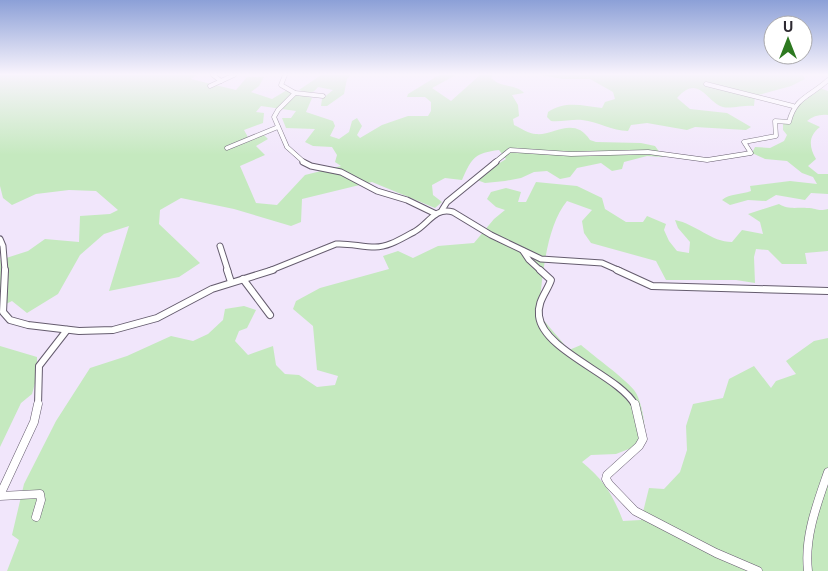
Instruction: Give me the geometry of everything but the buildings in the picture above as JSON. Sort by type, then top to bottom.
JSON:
[{"type":"street","points":[[287,102],[276,113],[274,118],[287,148],[301,161],[312,166],[342,172],[377,191],[407,200],[436,214]]},
{"type":"street","points":[[780,102],[793,106]]},
{"type":"street","points":[[0,239],[5,252],[3,312],[10,320],[28,325],[67,330],[113,330],[146,322],[169,313],[212,288],[279,268],[336,244],[346,243],[375,247],[390,244],[420,229],[442,210],[446,202],[510,150],[571,154],[648,152],[700,160],[724,159],[752,153],[744,141],[776,136],[778,129],[775,121],[789,122],[793,106],[798,102]]},
{"type":"street","points":[[227,148],[278,127]]},
{"type":"street","points":[[442,210],[453,212],[523,251],[544,260],[602,263],[652,286],[828,291]]},
{"type":"street","points":[[220,246],[231,282]]},
{"type":"street","points":[[523,251],[529,260],[551,280],[544,291],[540,310],[539,319],[543,328],[568,352],[628,394],[635,404],[643,439],[639,446],[607,475],[606,479],[609,484],[635,511],[716,553],[758,571]]},
{"type":"street","points":[[243,278],[270,315]]},
{"type":"street","points":[[36,517],[42,497],[40,494],[0,495],[34,422],[38,403],[39,366],[67,330]]},
{"type":"street","points":[[808,571],[807,555],[811,533],[828,472]]},
{"type":"green space","points":[[0,102],[310,102],[306,112],[333,121],[335,126],[330,136],[339,139],[349,132],[352,121],[357,118],[362,126],[357,135],[360,138],[382,125],[408,116],[428,116],[431,111],[431,102],[516,102],[519,116],[513,119],[514,125],[525,131],[533,134],[543,134],[563,128],[577,129],[590,140],[596,142],[641,143],[655,146],[663,157],[647,156],[624,162],[622,169],[612,171],[601,163],[577,168],[570,177],[560,179],[547,171],[534,172],[521,178],[485,183],[477,180],[482,174],[506,159],[499,150],[491,151],[479,155],[472,161],[462,180],[445,178],[432,185],[433,195],[442,202],[435,208],[372,182],[302,199],[301,222],[291,226],[234,209],[181,198],[160,210],[159,224],[200,263],[179,277],[109,291],[129,226],[104,234],[80,255],[58,294],[27,313],[12,301],[0,307],[0,260],[28,251],[45,239],[79,242],[80,216],[110,214],[118,210],[96,191],[69,190],[36,194],[12,205],[3,198],[0,186]],"holes":[[[261,106],[296,111],[291,118],[282,118],[286,128],[315,129],[305,142],[313,146],[332,147],[337,155],[335,162],[341,166],[305,175],[277,205],[256,203],[240,166],[265,155],[256,146],[268,139],[263,134],[249,139],[244,130],[263,123],[264,113],[256,112]]]},
{"type":"green space","points":[[322,102],[333,102],[327,106],[321,106]]},
{"type":"green space","points":[[605,102],[681,102],[690,109],[727,113],[751,127],[746,130],[695,127],[687,130],[647,123],[631,125],[628,131],[616,130],[582,120],[551,121],[547,117],[548,112],[561,106],[575,105],[602,108]]},
{"type":"green space","points":[[714,102],[754,102],[754,106],[729,108]]},
{"type":"green space","points":[[801,102],[828,102],[828,115],[817,116],[807,121],[820,127],[813,134],[811,142],[816,159],[808,166],[818,174],[828,174],[828,194],[811,193],[805,200],[776,195],[766,201],[748,200],[730,205],[722,200],[729,196],[751,191],[750,186],[790,181],[817,184],[813,177],[802,173],[787,161],[765,159],[752,153],[755,147],[770,148],[784,141],[787,135],[783,130],[783,123],[789,122]]},
{"type":"green space","points":[[536,182],[577,186],[602,198],[605,209],[626,222],[643,222],[647,216],[666,224],[664,230],[669,241],[677,251],[689,253],[690,242],[678,228],[675,220],[690,225],[717,239],[732,242],[742,230],[763,234],[760,222],[748,214],[779,204],[789,208],[828,209],[828,251],[805,253],[807,264],[782,264],[768,250],[756,249],[754,257],[755,283],[736,280],[666,280],[656,261],[591,243],[584,233],[582,221],[592,210],[567,201],[554,224],[550,237],[539,307],[540,316],[569,350],[581,345],[616,373],[637,395],[644,423],[644,443],[616,454],[591,455],[582,462],[607,488],[623,521],[641,520],[649,488],[664,489],[680,472],[687,450],[686,426],[693,404],[723,398],[729,379],[754,366],[771,388],[776,381],[796,374],[786,361],[814,341],[828,338],[828,571],[7,571],[19,540],[12,535],[24,484],[56,421],[90,368],[127,356],[171,336],[193,341],[208,334],[223,320],[225,309],[244,306],[256,310],[247,328],[239,331],[235,341],[248,355],[273,346],[276,365],[285,374],[299,375],[317,387],[335,385],[338,376],[317,370],[313,326],[293,309],[296,301],[320,288],[389,269],[383,256],[398,251],[413,258],[438,246],[474,243],[494,219],[505,210],[496,207],[487,199],[491,192],[506,188],[521,192],[518,202],[526,202]]},
{"type":"green space","points":[[0,346],[37,357],[37,376],[32,394],[21,403],[0,447]]}]
